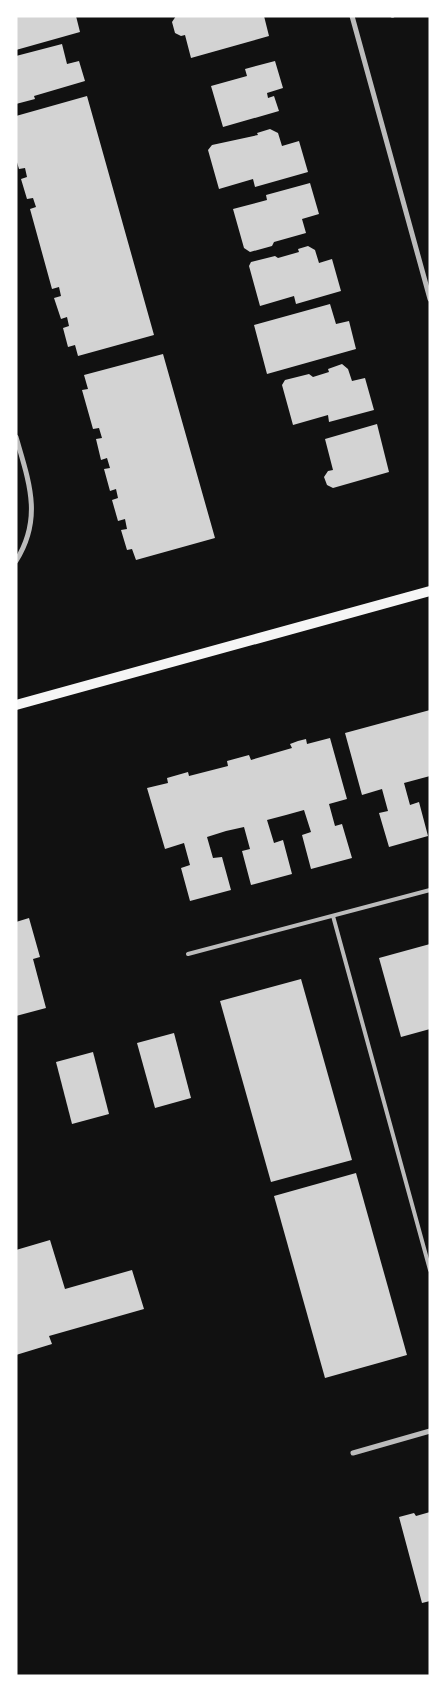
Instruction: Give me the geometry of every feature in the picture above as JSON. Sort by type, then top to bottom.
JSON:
[{"type":"main road","points":[[16,705],[430,591]]},
{"type":"street","points":[[352,16],[430,299]]},
{"type":"street","points":[[16,437],[31,490],[32,517],[27,542],[16,561]]},
{"type":"street","points":[[353,1453],[430,1431]]},
{"type":"lane","points":[[188,954],[430,890]]},
{"type":"lane","points":[[333,916],[430,1270]]},
{"type":"building","points":[[16,16],[76,16],[80,32],[16,50]]},
{"type":"building","points":[[176,16],[264,16],[269,36],[191,58],[185,35],[181,36],[175,33],[172,22]]},
{"type":"building","points":[[62,44],[67,64],[79,61],[85,81],[34,96],[35,99],[16,104],[16,56]]},
{"type":"building","points":[[275,61],[283,88],[267,93],[268,98],[274,96],[279,111],[223,127],[211,86],[247,76],[245,69]]},
{"type":"building","points":[[87,96],[154,335],[78,356],[75,345],[68,347],[63,328],[69,326],[67,317],[61,319],[54,298],[61,296],[59,287],[52,289],[30,209],[36,207],[33,198],[27,199],[21,179],[27,177],[25,168],[19,169],[16,159],[16,116]]},
{"type":"building","points":[[270,129],[278,133],[282,146],[299,141],[308,172],[255,187],[253,179],[219,189],[208,150],[212,145],[258,135],[257,133]]},
{"type":"building","points":[[310,183],[319,214],[302,219],[306,233],[274,242],[272,246],[250,252],[244,248],[233,209],[267,200],[266,195]]},
{"type":"building","points":[[308,246],[315,250],[319,263],[332,259],[341,291],[296,304],[294,296],[260,306],[249,266],[251,262],[275,256],[278,258],[299,252],[298,249]]},
{"type":"building","points":[[330,304],[336,324],[349,321],[356,349],[267,374],[254,325]]},
{"type":"building","points":[[163,354],[215,538],[136,560],[132,549],[127,550],[121,530],[127,529],[125,519],[118,521],[112,500],[118,498],[116,489],[110,491],[104,469],[110,468],[107,458],[101,460],[96,439],[102,438],[99,428],[93,429],[82,390],[88,389],[84,375]]},
{"type":"building","points":[[342,364],[348,369],[352,381],[365,378],[374,410],[329,422],[328,415],[293,425],[282,385],[285,380],[309,374],[313,377],[329,372],[328,369]]},
{"type":"building","points":[[377,424],[389,472],[333,488],[327,485],[324,477],[328,471],[333,470],[325,439]]},
{"type":"building","points":[[430,710],[430,776],[404,783],[410,805],[419,802],[428,836],[389,847],[379,813],[388,811],[382,789],[362,795],[345,733]]},
{"type":"building","points":[[330,738],[347,799],[329,804],[335,826],[342,824],[352,858],[311,869],[302,835],[311,832],[304,810],[267,820],[274,843],[283,840],[292,874],[251,885],[242,851],[250,849],[244,827],[226,831],[207,837],[213,858],[222,857],[231,890],[190,901],[181,868],[190,865],[184,843],[165,849],[147,788],[168,783],[167,778],[188,772],[189,776],[228,766],[227,761],[249,755],[251,760],[292,748],[290,744],[298,741],[306,739],[307,744]]},
{"type":"building","points":[[29,918],[40,957],[33,959],[46,1008],[16,1016],[16,922]]},
{"type":"building","points":[[430,944],[430,1029],[401,1037],[379,958]]},
{"type":"building","points":[[301,979],[352,1160],[271,1182],[220,1001]]},
{"type":"building","points":[[174,1033],[191,1098],[155,1108],[137,1043]]},
{"type":"building","points":[[93,1052],[109,1114],[72,1124],[56,1062]]},
{"type":"building","points":[[356,1173],[407,1355],[325,1378],[274,1196]]},
{"type":"building","points":[[50,1240],[65,1289],[132,1270],[144,1309],[49,1336],[52,1344],[16,1355],[16,1250]]},
{"type":"building","points":[[430,1512],[430,1601],[422,1603],[399,1517],[414,1513],[416,1516]]}]
